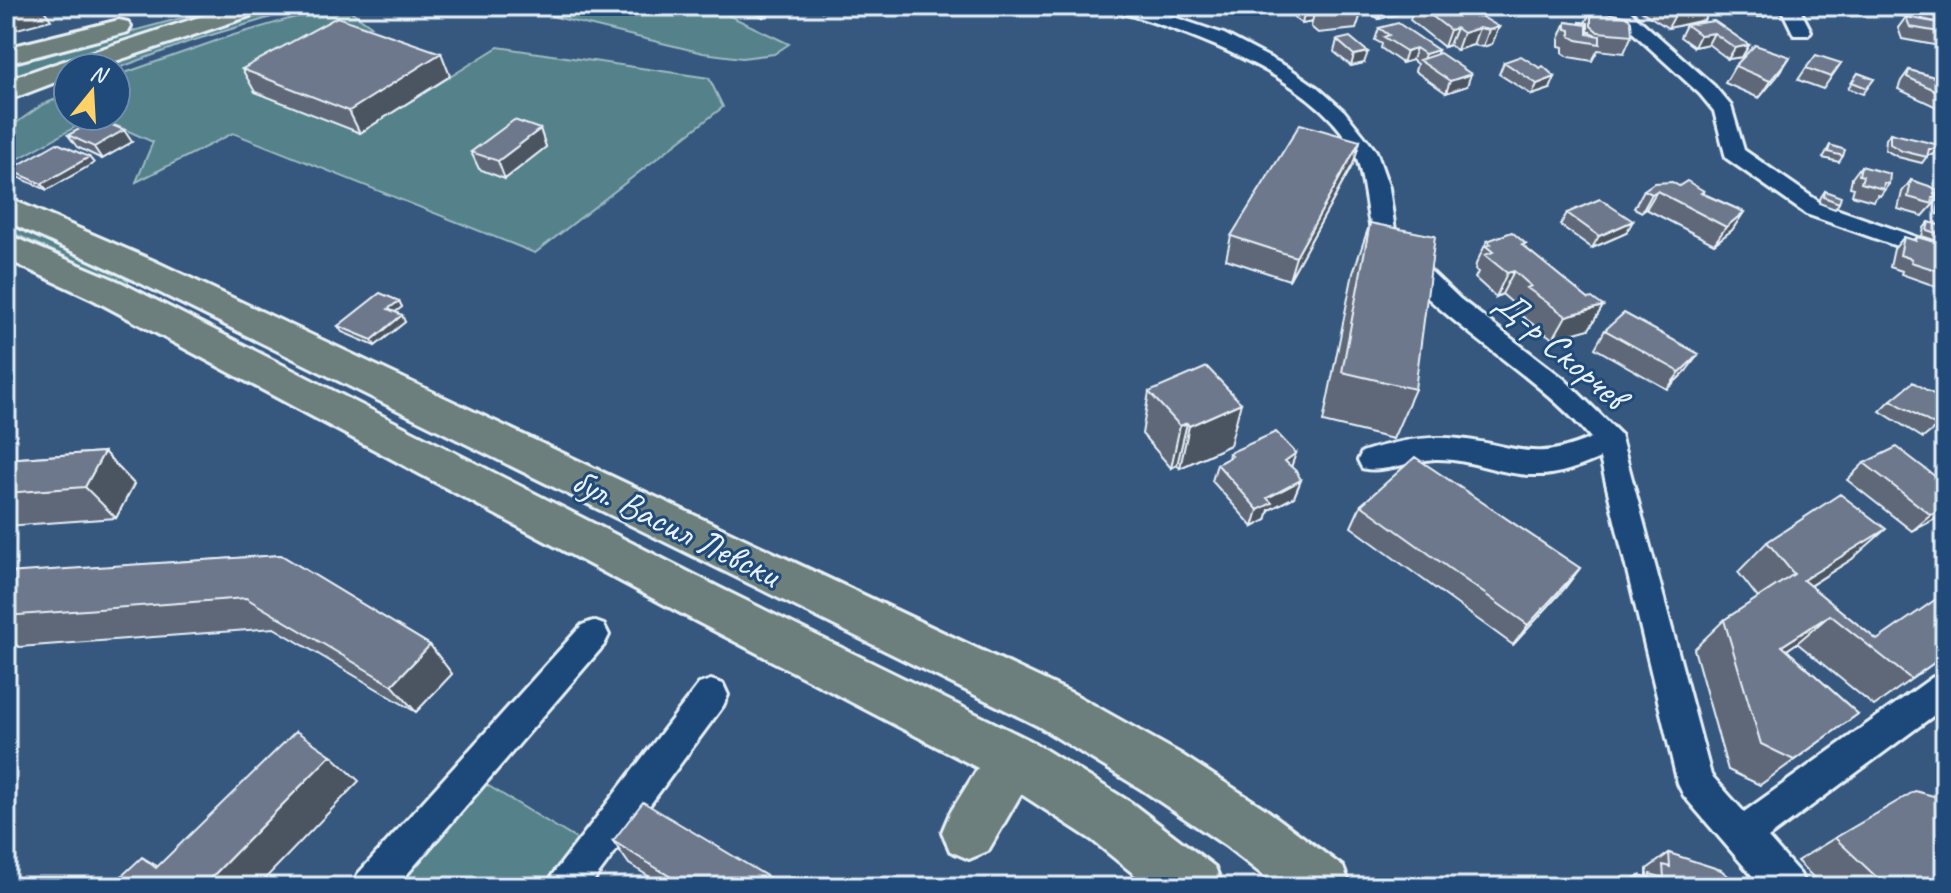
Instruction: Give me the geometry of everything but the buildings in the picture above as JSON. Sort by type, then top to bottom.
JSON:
[{"type":"highway","points":[[6,91],[50,74]]},
{"type":"highway","name":"бул. Васил Левски","points":[[6,208],[124,280],[491,490],[701,601],[1013,759],[1111,821],[1195,887]]},
{"type":"highway","name":"бул. Васил Левски","points":[[6,245],[124,280],[532,456],[1062,700],[1160,771],[1245,827],[1323,887]]},
{"type":"highway","points":[[491,490],[513,491],[528,484],[537,469],[532,456]]},
{"type":"highway","points":[[969,832],[1013,759]]},
{"type":"main road","points":[[6,56],[202,6]]},
{"type":"main road","points":[[50,74],[257,6]]},
{"type":"street","name":"Д-р Скорчев","points":[[1120,6],[1198,32],[1251,55],[1305,89],[1338,117],[1359,142],[1380,191],[1384,240],[1448,302],[1550,382],[1594,422],[1610,442],[1696,784],[1787,887]]},
{"type":"street","points":[[1613,6],[1707,90],[1724,110],[1734,153],[1814,209],[1945,255]]},
{"type":"street","points":[[1789,6],[1801,31]]},
{"type":"street","points":[[1372,460],[1398,452],[1442,447],[1521,464],[1542,465],[1563,461],[1610,442]]},
{"type":"street","points":[[371,887],[593,635]]},
{"type":"street","points":[[1741,836],[1945,688]]},
{"type":"street","points":[[566,887],[711,695]]},
{"type":"green space","points":[[226,6],[239,6],[184,21],[95,52],[54,52]]},
{"type":"green space","points":[[274,6],[308,6],[188,42],[132,63],[132,52],[123,52]]},
{"type":"green space","points":[[334,6],[344,6],[371,26],[256,92],[360,133],[498,47],[709,78],[723,107],[535,253],[233,133],[136,182],[153,142],[131,132],[132,70],[227,37]]},
{"type":"green space","points":[[510,6],[709,6],[789,44],[774,54],[742,58],[703,53]]},
{"type":"green space","points":[[52,53],[52,67],[6,83],[6,65]]},
{"type":"green space","points":[[52,101],[52,132],[66,132],[9,164],[6,160],[6,130]]},
{"type":"green space","points":[[6,222],[129,280],[127,284],[6,230]]},
{"type":"green space","points":[[477,779],[586,845],[554,887],[383,887]]}]
